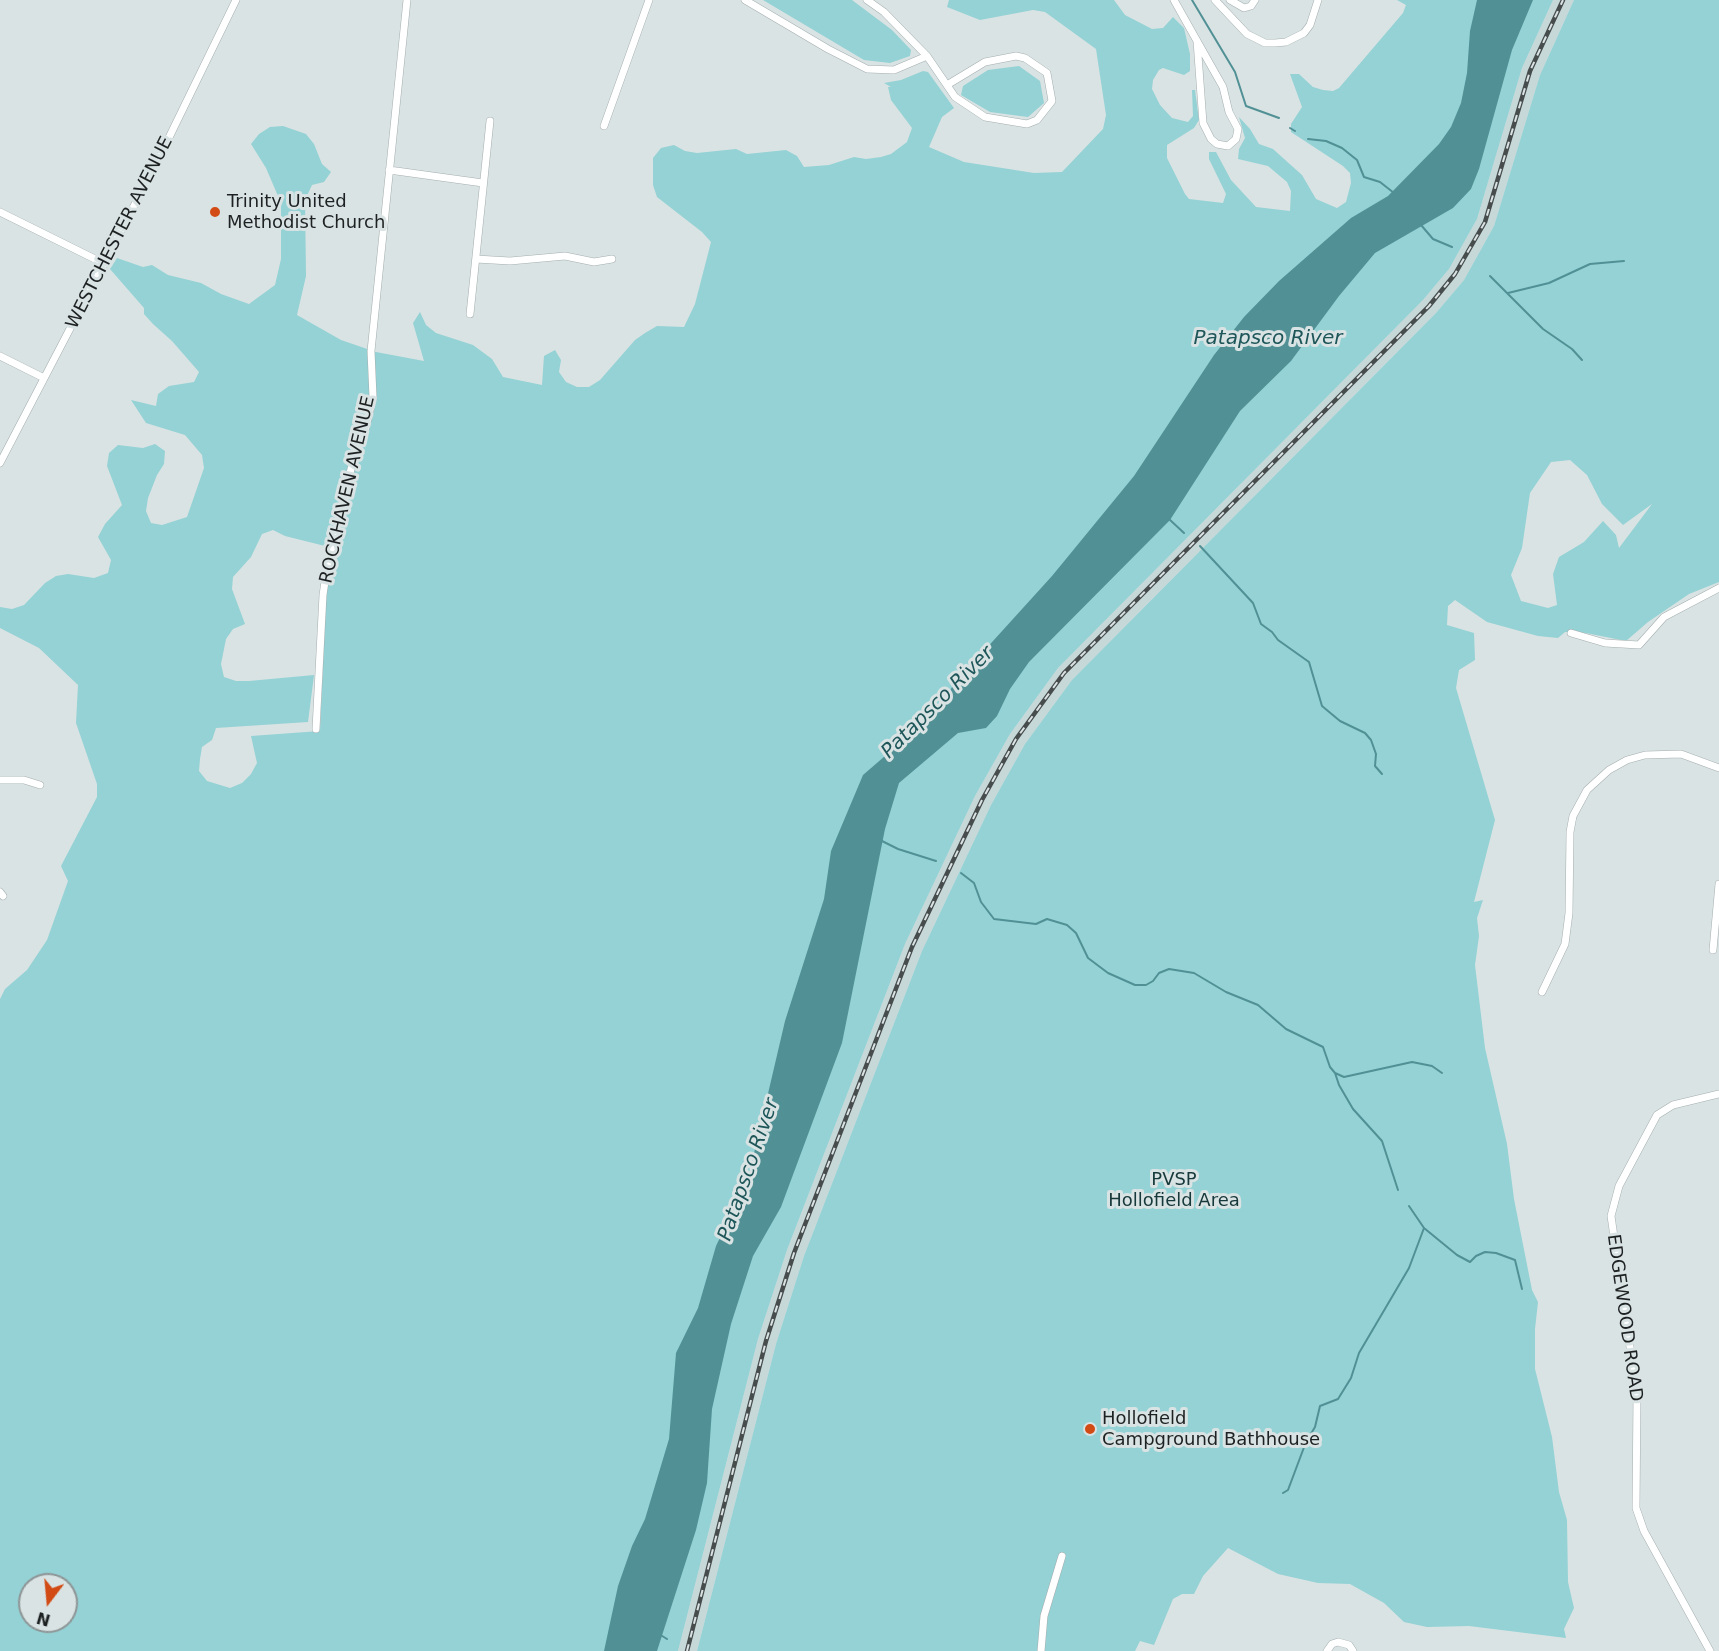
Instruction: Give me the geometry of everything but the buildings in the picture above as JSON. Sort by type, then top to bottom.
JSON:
[{"type":"street","name":"WESTCHESTER AVENUE","points":[[0,463],[105,264],[236,0]]},
{"type":"street","name":"ROCKHAVEN AVENUE","points":[[316,729],[323,595],[327,568],[351,469],[366,427],[373,397],[371,351],[407,0]]},
{"type":"street","points":[[604,126],[649,0]]},
{"type":"street","points":[[745,0],[867,69],[894,70],[927,56]]},
{"type":"street","points":[[867,0],[884,12],[927,56],[947,85],[964,104],[995,120],[1028,124],[1037,120],[1052,101],[1047,73],[1025,58],[1016,56],[985,62],[947,85]]},
{"type":"street","points":[[1174,0],[1197,41],[1222,87],[1228,112],[1238,129],[1236,139],[1228,146],[1211,140],[1203,123],[1197,41]]},
{"type":"street","points":[[1215,0],[1247,34],[1265,43],[1286,42],[1304,33],[1310,25],[1318,0]]},
{"type":"street","points":[[1230,0],[1244,8],[1251,6],[1255,0]]},
{"type":"street","points":[[470,314],[490,121]]},
{"type":"street","points":[[389,170],[483,183]]},
{"type":"street","points":[[0,212],[105,264]]},
{"type":"street","points":[[476,259],[510,261],[565,256],[594,262],[612,259]]},
{"type":"street","points":[[0,356],[44,378]]},
{"type":"street","points":[[1571,633],[1605,643],[1639,645],[1664,617],[1719,588]]},
{"type":"street","points":[[1542,992],[1564,944],[1569,912],[1570,832],[1575,810],[1587,790],[1609,770],[1627,760],[1646,755],[1681,754],[1719,768]]},
{"type":"street","points":[[0,780],[24,780],[40,785]]},
{"type":"street","points":[[1713,950],[1719,884]]},
{"type":"street","name":"EDGEWOOD ROAD","points":[[1710,1651],[1644,1531],[1636,1508],[1637,1395],[1611,1216],[1619,1186],[1658,1115],[1673,1105],[1719,1094]]},
{"type":"street","points":[[1041,1651],[1044,1616],[1062,1556]]},
{"type":"street","points":[[1327,1651],[1332,1644],[1338,1642],[1349,1645],[1353,1651]]},
{"type":"shaded area","points":[[1553,0],[1574,0],[1540,75],[1494,226],[1464,280],[1436,313],[1072,680],[1025,744],[991,805],[922,951],[804,1256],[776,1344],[697,1651],[678,1651],[758,1339],[787,1250],[905,944],[975,796],[1010,734],[1058,668],[1423,300],[1449,269],[1477,219],[1522,68]]},
{"type":"green space","points":[[763,0],[852,0],[892,30],[911,50],[910,56],[890,63],[864,60]]},
{"type":"green space","points":[[949,0],[1114,0],[1125,15],[1152,29],[1163,28],[1173,17],[1184,28],[1190,54],[1190,71],[1184,75],[1163,68],[1153,80],[1152,89],[1160,105],[1172,118],[1188,122],[1193,116],[1192,90],[1195,90],[1199,120],[1194,128],[1167,145],[1167,158],[1185,194],[1189,199],[1223,203],[1226,194],[1209,159],[1209,152],[1216,152],[1231,180],[1256,207],[1290,211],[1291,191],[1287,182],[1268,166],[1238,159],[1239,149],[1245,138],[1239,117],[1259,144],[1273,149],[1302,175],[1316,199],[1337,208],[1346,202],[1351,183],[1350,173],[1343,166],[1291,132],[1291,124],[1302,107],[1290,74],[1299,74],[1313,87],[1323,90],[1333,91],[1339,88],[1403,13],[1406,5],[1397,0],[1553,0],[1522,68],[1477,219],[1449,269],[1423,300],[1058,668],[1010,734],[975,796],[905,944],[787,1250],[758,1339],[678,1651],[0,1651],[0,999],[5,989],[27,970],[47,940],[68,881],[61,866],[97,797],[97,784],[76,723],[78,685],[39,648],[0,628],[0,607],[12,609],[24,605],[45,583],[56,576],[68,574],[94,578],[108,573],[111,560],[98,537],[105,524],[122,505],[107,466],[109,453],[118,445],[143,448],[155,444],[165,451],[164,464],[148,498],[146,511],[151,523],[162,525],[187,517],[204,468],[202,455],[185,435],[146,423],[131,400],[156,406],[158,394],[169,386],[194,382],[199,372],[144,314],[144,308],[110,269],[117,258],[143,267],[152,265],[168,275],[201,283],[221,294],[249,304],[275,285],[281,259],[281,203],[266,168],[251,144],[259,134],[270,127],[283,126],[306,134],[314,144],[322,164],[331,172],[324,182],[312,185],[305,200],[306,276],[297,315],[341,340],[376,352],[424,361],[413,323],[420,312],[426,325],[436,333],[473,345],[492,359],[503,377],[542,385],[544,356],[555,350],[561,360],[559,372],[566,382],[577,387],[589,387],[600,380],[635,340],[645,333],[657,326],[684,327],[695,304],[711,242],[702,232],[657,197],[653,185],[653,158],[661,148],[674,145],[685,151],[697,153],[736,149],[747,154],[786,150],[797,156],[804,167],[829,165],[854,157],[866,159],[881,157],[891,154],[907,142],[912,128],[891,100],[888,87],[891,87],[884,83],[901,80],[923,71],[928,72],[954,108],[942,117],[929,147],[964,162],[1034,173],[1062,172],[1103,129],[1106,115],[1096,49],[1045,12],[1033,10],[980,20],[947,7]],"holes":[[[330,529],[338,532],[326,594],[320,731],[251,736],[257,763],[251,774],[242,783],[230,788],[207,781],[199,771],[202,747],[212,740],[216,728],[308,722],[314,675],[249,681],[236,681],[224,677],[221,664],[226,639],[233,629],[245,624],[232,589],[233,577],[251,557],[262,534],[273,530],[285,536],[325,546]]]},
{"type":"green space","name":"PVSP Hollofield Area","points":[[1574,0],[1719,0],[1719,582],[1689,594],[1648,622],[1626,641],[1586,633],[1565,632],[1558,638],[1538,636],[1487,622],[1455,600],[1448,606],[1447,625],[1474,633],[1475,660],[1459,670],[1456,688],[1495,820],[1474,902],[1483,900],[1477,918],[1479,936],[1475,965],[1485,1048],[1507,1144],[1514,1199],[1532,1290],[1538,1302],[1535,1369],[1552,1437],[1559,1492],[1567,1520],[1568,1582],[1574,1608],[1564,1629],[1566,1638],[1469,1626],[1427,1627],[1404,1622],[1384,1603],[1350,1584],[1318,1583],[1278,1574],[1228,1548],[1203,1576],[1194,1594],[1182,1594],[1173,1599],[1154,1645],[1140,1641],[1135,1651],[697,1651],[776,1344],[804,1256],[922,951],[991,805],[1025,744],[1072,680],[1436,313],[1464,280],[1494,226],[1540,75]],"holes":[[[1570,460],[1587,475],[1602,504],[1623,525],[1652,504],[1619,548],[1616,535],[1603,521],[1584,542],[1559,557],[1553,574],[1557,605],[1548,608],[1521,601],[1511,575],[1522,548],[1530,493],[1551,462]]]},
{"type":"green space","points":[[1019,66],[1040,81],[1044,103],[1028,117],[990,112],[961,95],[963,86],[988,70]]},
{"type":"water","name":"Patapsco River","points":[[1477,0],[1533,0],[1512,50],[1479,169],[1471,189],[1453,208],[1375,253],[1339,296],[1291,361],[1240,411],[1170,520],[1029,662],[1010,689],[997,716],[986,728],[958,733],[899,783],[885,829],[842,1043],[781,1207],[753,1256],[731,1324],[712,1409],[707,1483],[696,1530],[657,1651],[604,1651],[618,1586],[632,1546],[645,1519],[669,1439],[676,1353],[698,1308],[716,1246],[748,1179],[785,1021],[824,899],[831,851],[863,775],[937,711],[954,684],[1052,576],[1134,476],[1214,355],[1244,317],[1279,281],[1351,218],[1388,196],[1439,144],[1451,127],[1461,103],[1467,73],[1470,31]]},
{"type":"waterway","points":[[1192,0],[1235,72],[1246,106],[1279,118]]},
{"type":"waterway","points":[[1290,128],[1295,131]]},
{"type":"waterway","points":[[1308,139],[1326,141],[1342,148],[1357,160],[1364,177],[1380,182],[1394,193]]},
{"type":"waterway","points":[[1421,225],[1433,239],[1452,247]]},
{"type":"waterway","points":[[1508,293],[1549,283],[1590,264],[1624,261]]},
{"type":"waterway","points":[[1490,276],[1543,329],[1572,349],[1582,360]]},
{"type":"waterway","points":[[1169,519],[1184,533]]},
{"type":"waterway","points":[[1200,546],[1253,603],[1261,624],[1278,640],[1309,662],[1322,706],[1340,721],[1365,733],[1371,740],[1376,754],[1375,766],[1382,774]]},
{"type":"waterway","points":[[880,840],[898,849],[936,861]]},
{"type":"waterway","points":[[961,873],[974,883],[981,902],[994,919],[1036,924],[1047,919],[1067,925],[1076,933],[1088,958],[1108,973],[1135,985],[1146,985],[1153,981],[1159,973],[1169,969],[1194,973],[1226,992],[1258,1005],[1286,1029],[1323,1047],[1330,1067],[1335,1073],[1344,1077],[1412,1062],[1432,1066],[1442,1073]]},
{"type":"waterway","points":[[1335,1073],[1353,1109],[1382,1141],[1398,1190]]},
{"type":"waterway","points":[[1409,1206],[1424,1228],[1457,1255],[1470,1262],[1485,1252],[1496,1253],[1515,1260],[1522,1289]]},
{"type":"waterway","points":[[1283,1493],[1288,1490],[1306,1442],[1315,1427],[1320,1406],[1338,1399],[1351,1378],[1359,1353],[1409,1268],[1424,1228]]},
{"type":"waterway","points":[[659,1634],[667,1639]]},
{"type":"railway","points":[[687,1651],[766,1341],[794,1253],[912,947],[982,800],[1016,739],[1064,673],[1429,306],[1455,274],[1485,222],[1530,71],[1563,0]]},
{"type":"place","name":"Trinity United Methodist Church","points":[[215,212]]},
{"type":"place","name":"Hollofield Campground Bathhouse","points":[[1090,1429]]}]
